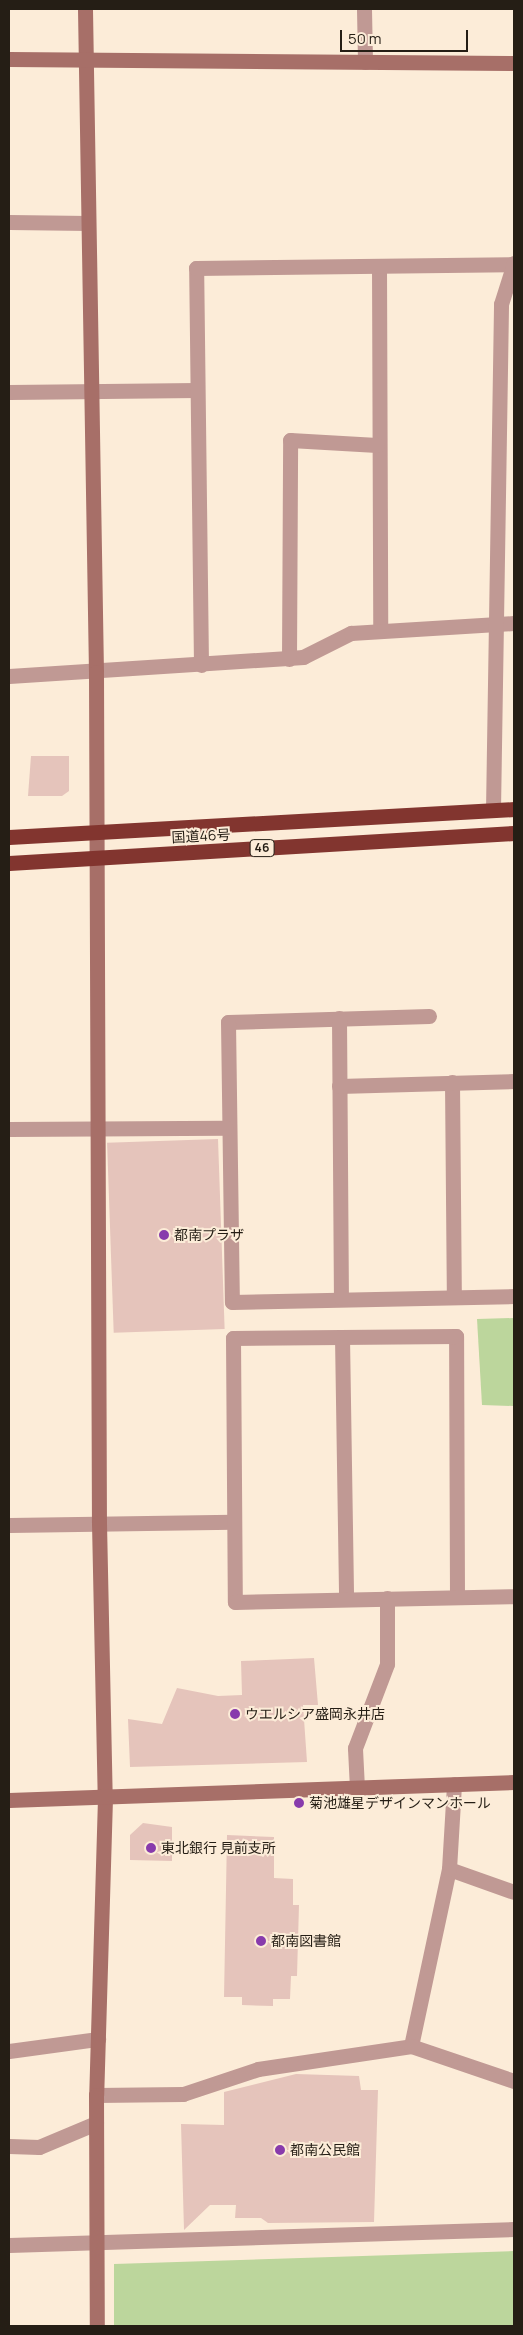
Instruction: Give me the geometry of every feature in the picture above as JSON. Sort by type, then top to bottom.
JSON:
[{"type":"highway","name":"国道46号","points":[[9,837],[514,809]]},
{"type":"highway","name":"国道46号","points":[[9,863],[514,833]]},
{"type":"street","points":[[85,9],[98,832],[99,1523],[105,1798],[96,2095],[94,2243],[97,2326]]},
{"type":"street","points":[[364,9],[365,62]]},
{"type":"street","points":[[9,59],[514,63]]},
{"type":"street","points":[[9,222],[88,222]]},
{"type":"street","points":[[201,664],[196,268],[514,263],[509,294],[495,623],[493,810]]},
{"type":"street","points":[[380,266],[377,445],[380,631]]},
{"type":"street","points":[[9,392],[197,390]]},
{"type":"street","points":[[289,659],[290,440],[377,445]]},
{"type":"street","points":[[9,676],[303,658],[351,633],[514,622]]},
{"type":"street","points":[[429,1016],[228,1022],[226,1128],[232,1302],[341,1298],[514,1296]]},
{"type":"street","points":[[339,1018],[341,1298]]},
{"type":"street","points":[[339,1086],[514,1081]]},
{"type":"street","points":[[452,1082],[454,1297]]},
{"type":"street","points":[[9,1128],[226,1128]]},
{"type":"street","points":[[457,1597],[456,1336],[234,1338],[233,1522],[235,1602],[346,1598],[387,1598],[457,1597],[514,1596]]},
{"type":"street","points":[[342,1337],[346,1598]]},
{"type":"street","points":[[9,1525],[233,1522]]},
{"type":"street","points":[[357,1788],[355,1748],[387,1664],[387,1598]]},
{"type":"street","points":[[9,1800],[514,1782]]},
{"type":"street","points":[[410,2046],[449,1869],[454,1784]]},
{"type":"street","points":[[449,1869],[514,1892]]},
{"type":"street","points":[[9,2051],[98,2039]]},
{"type":"street","points":[[96,2095],[183,2094],[258,2069],[410,2046],[514,2081]]},
{"type":"street","points":[[9,2146],[39,2147],[96,2123]]},
{"type":"street","points":[[9,2245],[514,2229]]},
{"type":"green space","points":[[514,1318],[514,1406],[482,1405],[477,1319]]},
{"type":"green space","points":[[514,2251],[514,2326],[114,2326],[114,2264]]},
{"type":"building","points":[[31,756],[69,756],[69,791],[62,796],[28,796]]},
{"type":"building","name":"都南プラザ","points":[[218,1139],[225,1329],[114,1333],[107,1143]]},
{"type":"building","name":"ウエルシア盛岡永井店","points":[[314,1658],[318,1705],[303,1705],[307,1762],[130,1767],[128,1719],[162,1724],[177,1688],[218,1696],[242,1695],[241,1661]]},
{"type":"building","name":"東北銀行 見前支所","points":[[143,1823],[172,1827],[172,1861],[130,1860],[130,1835]]},
{"type":"building","name":"都南図書館","points":[[227,1835],[274,1837],[274,1878],[293,1879],[293,1905],[299,1905],[297,1976],[291,1976],[290,1999],[273,1999],[273,2006],[242,2005],[242,1997],[224,1997]]},
{"type":"building","name":"都南公民館","points":[[296,2074],[359,2076],[361,2090],[378,2090],[374,2222],[268,2223],[261,2218],[235,2218],[236,2205],[210,2205],[184,2230],[181,2124],[224,2125],[224,2092]]},
{"type":"place","name":"都南プラザ","points":[[164,1235]]},
{"type":"place","name":"ウエルシア盛岡永井店","points":[[235,1714]]},
{"type":"place","name":"菊池雄星デザインマンホール","points":[[299,1803]]},
{"type":"place","name":"東北銀行 見前支所","points":[[151,1848]]},
{"type":"place","name":"都南図書館","points":[[261,1941]]},
{"type":"place","name":"都南公民館","points":[[280,2150]]}]
